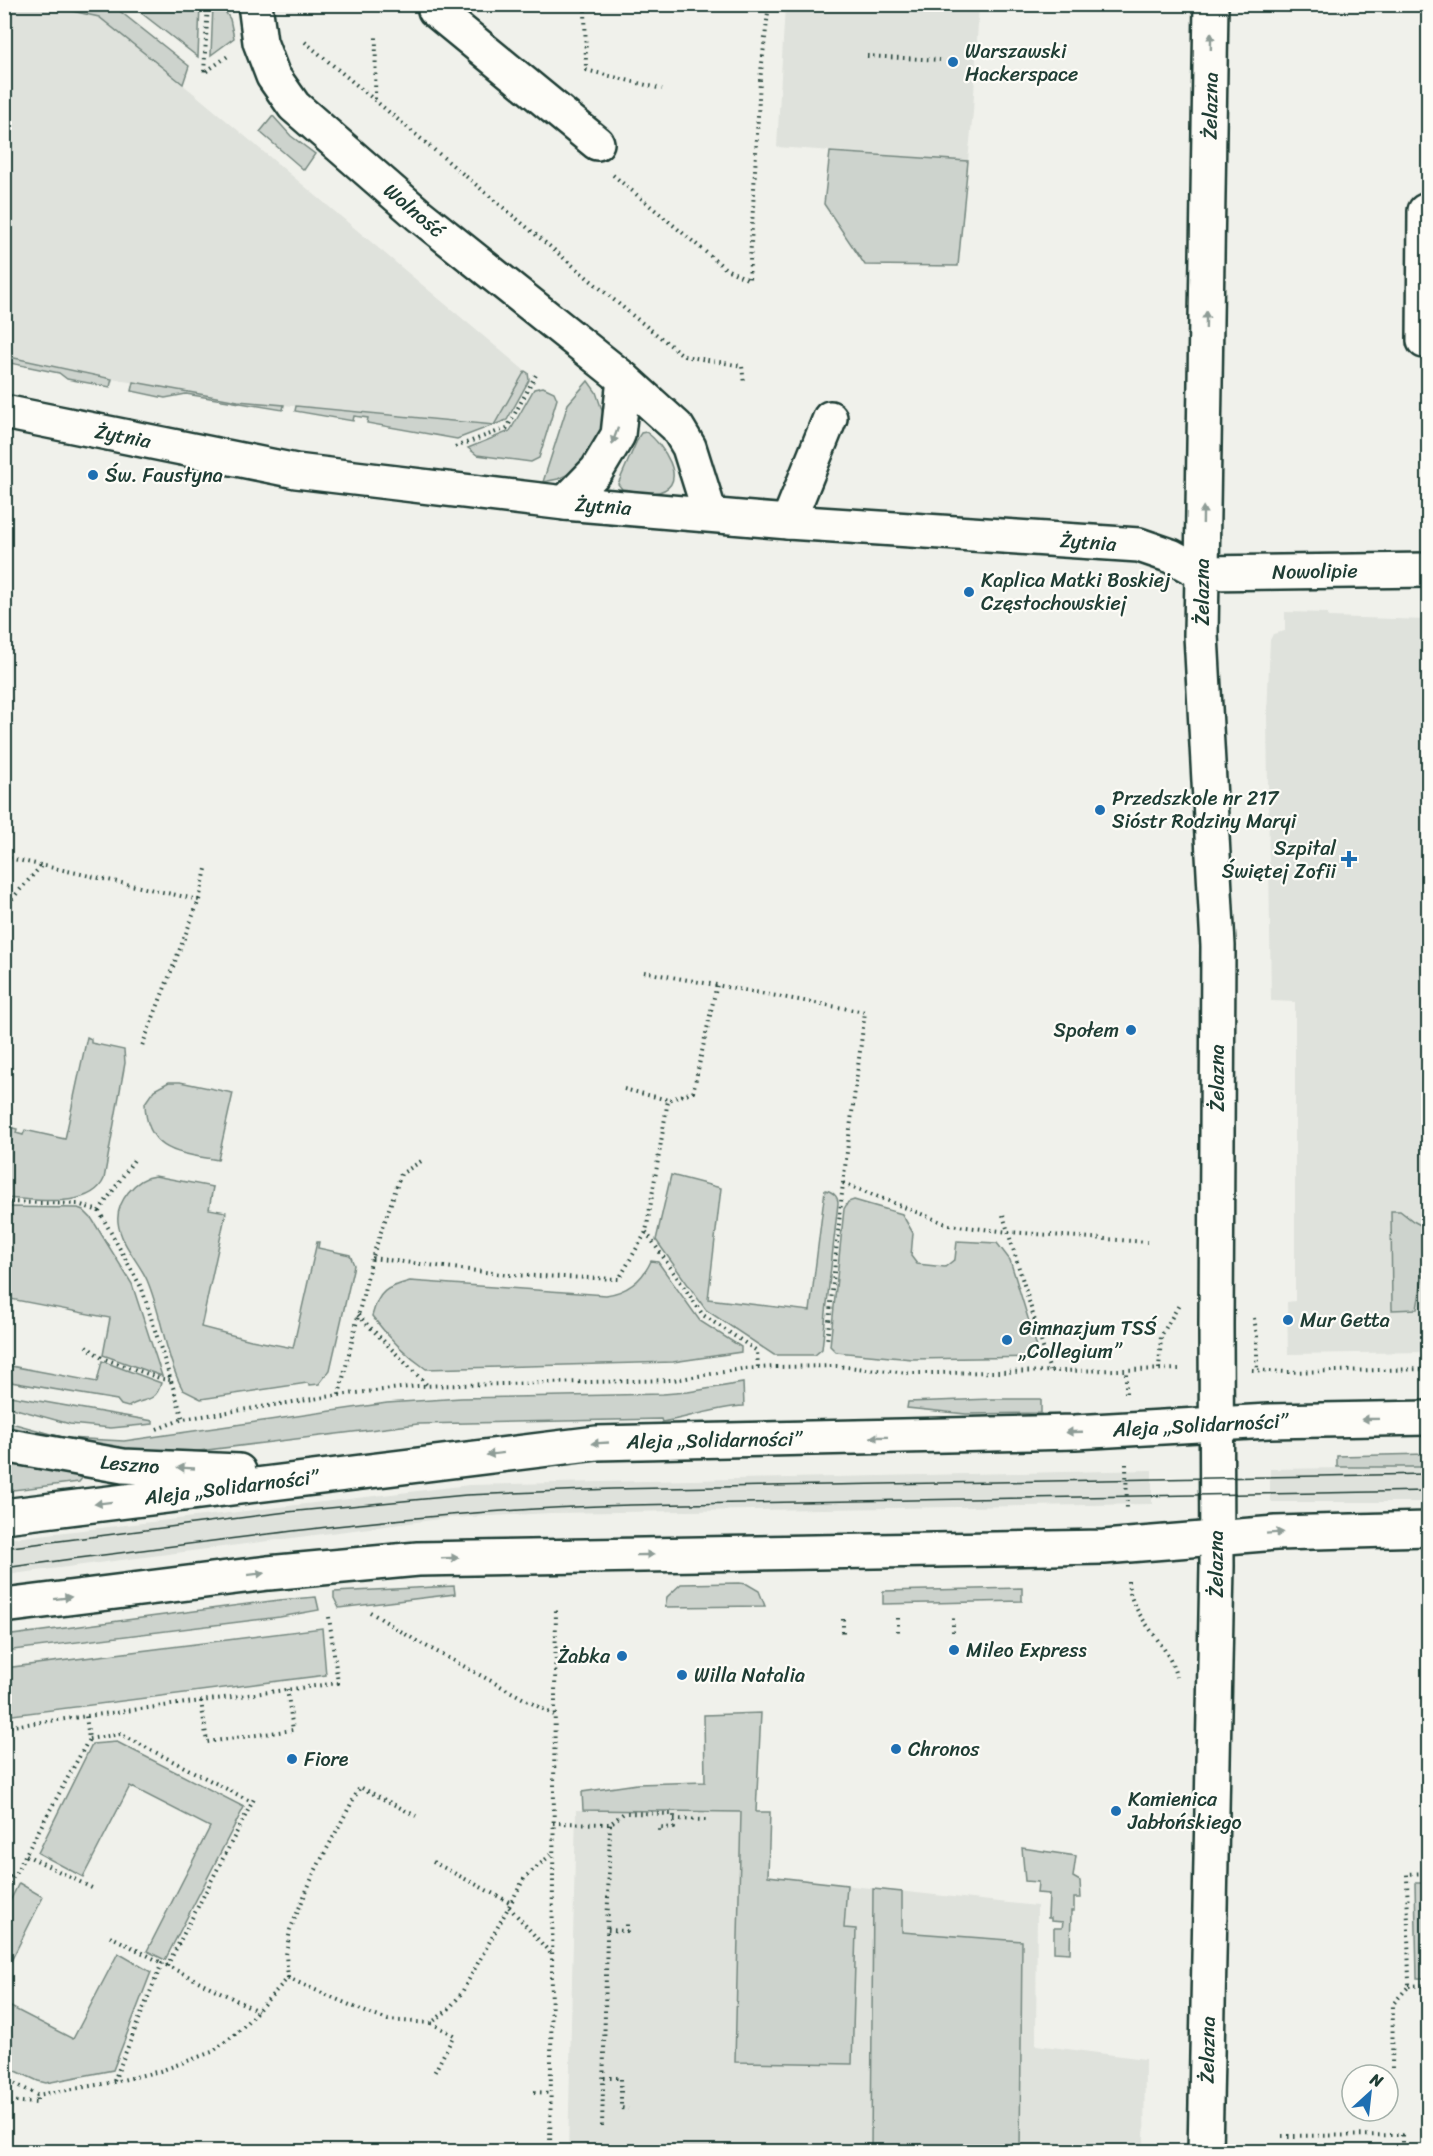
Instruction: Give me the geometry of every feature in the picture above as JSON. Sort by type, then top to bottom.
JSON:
[{"type":"street","name":"Wolność","points":[[255,4],[260,42],[273,76],[294,106],[419,215],[624,379],[676,427],[689,447],[710,514]]},
{"type":"street","points":[[435,4],[435,10],[597,143]]},
{"type":"street","name":"Żelazna","points":[[1205,2151],[1217,1538],[1218,946],[1202,635],[1211,4]]},
{"type":"street","points":[[1428,211],[1425,212],[1424,341],[1428,341]]},
{"type":"street","points":[[566,503],[597,470],[618,435],[624,379]]},
{"type":"street","name":"Żytnia","points":[[4,412],[296,471],[566,503],[788,522],[1138,545],[1172,556],[1202,573]]},
{"type":"street","points":[[788,522],[830,418]]},
{"type":"street","name":"Nowolipie","points":[[1202,573],[1428,570]]},
{"type":"street","name":"Aleja „Solidarności”","points":[[4,1516],[597,1443],[1126,1430],[1269,1420],[1428,1418]]},
{"type":"street","name":"Leszno","points":[[4,1444],[123,1466],[328,1475]]},
{"type":"street","points":[[4,1606],[247,1575],[418,1559],[1127,1545],[1276,1533],[1428,1529]]},
{"type":"path","points":[[208,4],[204,73],[233,53]]},
{"type":"path","points":[[585,4],[586,70],[662,88]]},
{"type":"path","points":[[749,280],[759,80],[769,4]]},
{"type":"path","points":[[375,100],[376,37]]},
{"type":"path","points":[[305,42],[684,356],[742,366],[744,384]]},
{"type":"path","points":[[867,56],[940,60]]},
{"type":"path","points":[[455,447],[507,428],[537,373]]},
{"type":"path","points":[[4,857],[199,900]]},
{"type":"path","points":[[4,908],[42,865]]},
{"type":"path","points":[[142,1046],[199,900],[206,869]]},
{"type":"path","points":[[644,972],[865,1012],[826,1342]]},
{"type":"path","points":[[624,1089],[668,1100],[693,1092],[717,984]]},
{"type":"path","points":[[372,1258],[509,1275],[619,1279],[646,1232],[668,1100]]},
{"type":"path","points":[[99,1211],[136,1157]]},
{"type":"path","points":[[339,1395],[372,1258],[401,1174],[423,1160]]},
{"type":"path","points":[[843,1183],[950,1225],[1009,1233],[1147,1242]]},
{"type":"path","points":[[4,1203],[78,1204],[99,1211],[142,1289],[183,1419],[339,1395],[427,1386],[674,1380],[758,1368],[836,1366],[935,1373],[1180,1369]]},
{"type":"path","points":[[1004,1215],[1050,1371]]},
{"type":"path","points":[[646,1232],[703,1315],[757,1351],[758,1368]]},
{"type":"path","points":[[357,1315],[427,1386]]},
{"type":"path","points":[[86,1346],[102,1358],[171,1380]]},
{"type":"path","points":[[1126,1369],[1129,1591],[1132,1602],[1146,1621]]},
{"type":"path","points":[[1248,1370],[1286,1372],[1428,1370]]},
{"type":"path","points":[[550,2151],[556,1606]]},
{"type":"path","points":[[370,1612],[415,1640],[554,1715]]},
{"type":"path","points":[[953,1616],[953,1632]]},
{"type":"path","points":[[4,1727],[338,1683],[329,1617]]},
{"type":"path","points":[[898,1618],[898,1633]]},
{"type":"path","points":[[843,1619],[843,1634]]},
{"type":"path","points":[[201,1701],[207,1742],[293,1731],[287,1689]]},
{"type":"path","points":[[4,1894],[89,1739],[86,1716]]},
{"type":"path","points":[[89,1739],[120,1734],[254,1799],[168,1966]]},
{"type":"path","points":[[269,1734],[270,1742]]},
{"type":"path","points":[[4,2078],[37,2095],[114,2082],[160,2071],[212,2052],[237,2033],[288,1978],[286,1955],[290,1930],[315,1873],[360,1787],[416,1816]]},
{"type":"path","points":[[553,1823],[610,1824],[624,1813],[674,1814],[674,1828],[659,1827],[659,1834]]},
{"type":"path","points":[[674,1819],[707,1820]]},
{"type":"path","points":[[602,2126],[610,1824]]},
{"type":"path","points":[[431,2023],[448,2010],[461,1994],[525,1877],[553,1853]]},
{"type":"path","points":[[26,1855],[92,1888]]},
{"type":"path","points":[[433,1862],[510,1905],[553,1956]]},
{"type":"path","points":[[4,1874],[13,1878]]},
{"type":"path","points":[[1392,2063],[1393,2004],[1409,1986],[1407,1874],[1428,1874]]},
{"type":"path","points":[[608,1930],[627,1931],[627,1923]]},
{"type":"path","points":[[110,1936],[258,2011]]},
{"type":"path","points":[[114,2082],[162,1963]]},
{"type":"path","points":[[288,1978],[388,2020],[431,2023],[454,2035],[433,2075]]},
{"type":"path","points":[[1409,1986],[1428,1985]]},
{"type":"path","points":[[604,2078],[621,2078],[621,2108],[628,2109]]},
{"type":"path","points":[[534,2092],[551,2093]]},
{"type":"path","points":[[4,2101],[37,2103],[37,2095]]},
{"type":"path","points":[[1282,2136],[1402,2135],[1402,2151]]},
{"type":"shaded area","points":[[45,4],[99,17],[197,96],[525,371],[494,425],[238,401],[112,379],[5,356],[5,5]]},
{"type":"shaded area","points":[[45,5],[112,5],[189,66],[183,84],[99,17]]},
{"type":"shaded area","points":[[131,5],[200,5],[198,57]]},
{"type":"shaded area","points":[[213,5],[221,5],[230,19],[234,38],[211,55]]},
{"type":"shaded area","points":[[785,5],[979,5],[968,161],[777,147]]},
{"type":"shaded area","points":[[273,116],[291,136],[315,154],[304,170],[260,132]]},
{"type":"shaded area","points":[[830,152],[968,161],[958,266],[865,265],[824,204]]},
{"type":"shaded area","points":[[5,356],[112,379],[110,387],[67,379],[59,373],[5,362]]},
{"type":"shaded area","points":[[525,371],[528,373],[529,380],[507,420],[494,425]]},
{"type":"shaded area","points":[[588,381],[596,392],[603,413],[599,443],[575,471],[558,479],[543,482],[568,404]]},
{"type":"shaded area","points":[[134,382],[238,401],[284,405],[283,410],[186,394],[165,398],[132,391]]},
{"type":"shaded area","points":[[543,387],[554,392],[557,399],[539,458],[531,462],[477,455],[468,448],[510,431],[534,389]]},
{"type":"shaded area","points":[[296,406],[494,425],[457,439],[367,423],[368,418],[354,416],[353,421],[295,411]]},
{"type":"shaded area","points":[[646,432],[665,453],[673,472],[673,480],[668,487],[655,493],[622,489],[618,484],[639,436]]},
{"type":"shaded area","points":[[1285,612],[1328,613],[1328,617],[1428,620],[1428,1352],[1288,1354],[1287,1302],[1295,1301],[1295,1002],[1271,1001],[1267,716],[1270,640],[1273,634],[1285,631]]},
{"type":"shaded area","points":[[87,1037],[91,1039],[91,1043],[124,1050],[125,1063],[104,1179],[97,1189],[74,1199],[45,1201],[5,1198],[5,1126],[17,1129],[16,1133],[23,1135],[25,1130],[65,1139]]},
{"type":"shaded area","points":[[169,1082],[180,1082],[233,1093],[218,1160],[178,1152],[158,1141],[151,1132],[145,1103],[154,1090]]},
{"type":"shaded area","points":[[671,1175],[721,1188],[708,1299],[810,1311],[825,1190],[836,1196],[838,1203],[822,1349],[815,1355],[774,1355],[706,1310],[656,1240]]},
{"type":"shaded area","points":[[155,1176],[213,1187],[209,1209],[226,1212],[201,1327],[293,1348],[317,1242],[319,1242],[318,1248],[350,1255],[354,1265],[330,1370],[319,1384],[307,1383],[201,1399],[183,1390],[172,1363],[147,1280],[119,1230],[118,1214],[128,1192],[140,1181]]},
{"type":"shaded area","points":[[854,1200],[902,1214],[913,1233],[911,1256],[917,1264],[945,1267],[955,1259],[957,1241],[997,1243],[1010,1260],[1040,1357],[912,1359],[836,1352],[830,1346],[844,1209],[848,1202]]},
{"type":"shaded area","points":[[5,1207],[78,1208],[92,1219],[132,1284],[162,1376],[103,1355],[110,1318],[5,1298]]},
{"type":"shaded area","points":[[1391,1211],[1400,1211],[1428,1229],[1428,1246],[1417,1309],[1392,1310]]},
{"type":"shaded area","points":[[651,1261],[658,1262],[700,1321],[741,1347],[741,1352],[673,1362],[426,1369],[397,1345],[372,1316],[385,1291],[410,1281],[606,1295],[621,1291],[633,1284]]},
{"type":"shaded area","points":[[102,1361],[161,1383],[158,1390],[152,1398],[128,1407],[121,1405],[117,1400],[5,1381],[5,1365],[97,1382]]},
{"type":"shaded area","points":[[743,1383],[744,1406],[723,1408],[662,1422],[661,1419],[418,1424],[183,1453],[150,1455],[5,1432],[4,1421],[66,1438],[124,1441],[387,1403],[461,1398],[663,1394]]},
{"type":"shaded area","points":[[4,1395],[153,1421],[153,1424],[111,1428],[70,1424],[5,1406]]},
{"type":"shaded area","points":[[1041,1399],[1041,1413],[966,1414],[907,1408],[908,1402]]},
{"type":"shaded area","points":[[1428,1454],[1428,1467],[1337,1467],[1337,1456]]},
{"type":"shaded area","points":[[4,1460],[82,1474],[83,1477],[79,1482],[5,1491]]},
{"type":"shaded area","points":[[1428,1467],[1428,1502],[1272,1502],[1270,1498],[1270,1469]]},
{"type":"shaded area","points":[[1152,1470],[1152,1504],[551,1513],[447,1518],[5,1575],[5,1539],[469,1485]]},
{"type":"shaded area","points":[[681,1584],[747,1584],[759,1591],[765,1606],[665,1607],[667,1597]]},
{"type":"shaded area","points":[[454,1586],[455,1594],[339,1608],[334,1598],[334,1592]]},
{"type":"shaded area","points":[[1022,1588],[1022,1601],[883,1604],[883,1591]]},
{"type":"shaded area","points":[[316,1597],[319,1610],[280,1617],[5,1651],[5,1636]]},
{"type":"shaded area","points":[[322,1628],[326,1675],[5,1716],[5,1668]]},
{"type":"shaded area","points":[[761,1713],[756,1812],[770,1812],[768,1876],[847,1885],[844,1928],[856,1929],[852,2064],[735,2062],[741,1812],[583,1810],[582,1792],[637,1784],[705,1782],[704,1715]]},
{"type":"shaded area","points":[[117,1742],[244,1807],[165,1960],[147,1951],[210,1827],[130,1786],[83,1877],[38,1853],[92,1744]]},
{"type":"shaded area","points":[[576,1810],[770,1812],[768,1877],[1037,1906],[1036,2045],[1145,2059],[1144,2151],[568,2152]]},
{"type":"shaded area","points":[[1022,1848],[1076,1856],[1073,1877],[1080,1881],[1081,1898],[1074,1898],[1074,1911],[1071,1911],[1070,1953],[1054,1952],[1054,1928],[1062,1928],[1063,1922],[1051,1921],[1051,1918],[1048,1918],[1049,1894],[1037,1893],[1038,1882],[1025,1881]]},
{"type":"shaded area","points":[[19,1883],[43,1897],[5,1973],[5,1911]]},
{"type":"shaded area","points":[[1415,1883],[1428,1883],[1428,1978],[1417,1978]]},
{"type":"shaded area","points":[[873,1889],[902,1892],[902,1932],[1022,1941],[1020,2151],[871,2151]]},
{"type":"shaded area","points":[[118,1953],[151,1972],[113,2070],[46,2083],[5,2066],[5,2004],[73,2039]]},
{"type":"tram line","points":[[4,1548],[287,1512],[466,1495],[612,1489],[1428,1474]]},
{"type":"tram line","points":[[4,1568],[317,1528],[551,1508],[1428,1491]]},
{"type":"place","name":"Warszawski Hackerspace","points":[[953,62]]},
{"type":"place","name":"Św. Faustyna","points":[[93,475]]},
{"type":"place","name":"Kaplica Matki Boskiej Częstochowskiej","points":[[969,592]]},
{"type":"place","name":"Przedszkole nr 217 Sióstr Rodziny Maryi","points":[[1100,810]]},
{"type":"place","name":"Szpital Świętej Zofii","points":[[1349,859]]},
{"type":"place","name":"Społem","points":[[1131,1030]]},
{"type":"place","name":"Mur Getta","points":[[1288,1320]]},
{"type":"place","name":"Gimnazjum TSŚ „Collegium”","points":[[1007,1340]]},
{"type":"place","name":"Mileo Express","points":[[954,1650]]},
{"type":"place","name":"Żabka","points":[[622,1656]]},
{"type":"place","name":"Willa Natalia","points":[[682,1675]]},
{"type":"place","name":"Chronos","points":[[896,1749]]},
{"type":"place","name":"Fiore","points":[[292,1759]]},
{"type":"place","name":"Kamienica Jabłońskiego","points":[[1116,1811]]}]
